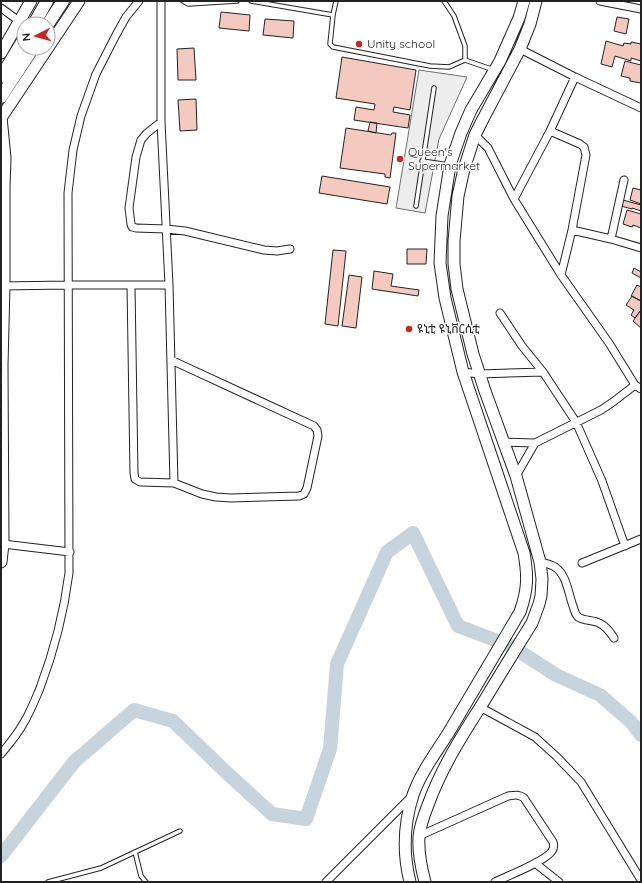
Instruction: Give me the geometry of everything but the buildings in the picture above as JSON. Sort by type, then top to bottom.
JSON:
[{"type":"highway","points":[[39,16],[47,1]]},
{"type":"highway","points":[[53,16],[63,1]]},
{"type":"highway","points":[[1,77],[16,53]]},
{"type":"highway","points":[[1,96],[28,56]]},
{"type":"main road","points":[[22,16],[31,1]]},
{"type":"main road","points":[[1,562],[3,544],[2,365],[5,158],[1,118],[79,1]]},
{"type":"main road","points":[[410,882],[405,844],[408,814],[413,794],[427,766],[520,612],[527,584],[524,553],[463,372],[445,298],[440,263],[442,216],[450,165],[470,110],[500,61],[519,18],[524,1]]},
{"type":"main road","points":[[425,882],[419,852],[419,836],[424,815],[432,793],[464,732],[532,623],[541,596],[542,579],[540,562],[516,476],[479,374],[457,288],[454,264],[454,241],[458,196],[464,169],[482,119],[520,49],[530,24],[536,1]]},
{"type":"main road","points":[[1,53],[16,26]]},
{"type":"main road","points":[[408,814],[424,815]]},
{"type":"street","points":[[1,754],[23,724],[32,707],[45,674],[58,631],[69,573],[68,193],[73,150],[81,116],[96,74],[126,17],[138,1]]},
{"type":"street","points":[[161,1],[161,122],[171,360],[174,484]]},
{"type":"street","points":[[600,1],[641,9]]},
{"type":"street","points":[[2,10],[16,19]]},
{"type":"street","points":[[520,49],[641,108]]},
{"type":"street","points":[[514,199],[550,131],[575,77]]},
{"type":"street","points":[[161,122],[147,132],[141,140],[136,157],[129,208],[132,227],[185,231],[264,250],[277,251],[290,249]]},
{"type":"street","points":[[550,131],[580,144],[584,147],[586,155],[572,230],[561,275]]},
{"type":"street","points":[[475,135],[488,148],[514,199],[561,275],[638,387],[601,410],[535,443],[504,442]]},
{"type":"street","points":[[611,239],[624,180]]},
{"type":"street","points":[[572,230],[641,248]]},
{"type":"street","points":[[3,286],[168,285]]},
{"type":"street","points":[[131,286],[135,479],[140,482],[174,484],[216,498],[299,496],[304,494],[307,488],[318,436],[317,430],[314,426],[171,360]]},
{"type":"street","points":[[500,312],[522,346],[543,372],[576,422],[602,481],[625,546]]},
{"type":"street","points":[[463,372],[479,374],[543,372]]},
{"type":"street","points":[[516,476],[535,443]]},
{"type":"street","points":[[582,563],[641,539]]},
{"type":"street","points":[[3,544],[70,552]]},
{"type":"street","points":[[540,562],[555,567],[561,573],[574,610],[578,617],[604,626],[614,638]]},
{"type":"street","points":[[480,707],[535,737],[581,782],[641,880]]},
{"type":"street","points":[[326,882],[413,794]]},
{"type":"street","points":[[419,836],[508,796],[516,794],[520,795],[524,798],[553,842],[554,846],[549,855],[509,879],[495,882]]},
{"type":"street","points":[[535,863],[559,882]]},
{"type":"lane","points":[[183,1],[188,4],[237,1]]},
{"type":"lane","points":[[251,1],[333,14]]},
{"type":"lane","points":[[336,1],[330,44],[333,47],[430,66],[449,67],[465,60],[495,70]]},
{"type":"lane","points":[[444,1],[454,16],[463,40],[465,46],[465,60]]},
{"type":"lane","points":[[416,206],[434,88]]},
{"type":"lane","points":[[422,161],[450,165]]},
{"type":"lane","points":[[48,882],[101,868],[180,831]]},
{"type":"lane","points":[[135,852],[141,876],[146,882]]},
{"type":"shaded area","points":[[419,70],[467,77],[439,139],[425,213],[396,208]]},
{"type":"waterway","points":[[1,856],[74,762],[134,710],[173,721],[272,814],[306,819],[330,749],[337,664],[387,552],[413,533],[458,626],[511,646],[556,675],[600,695],[631,722],[641,735]]},
{"type":"place","name":"Unity school","points":[[359,44]]},
{"type":"place","name":"Queen's Supermarket","points":[[400,159]]},
{"type":"place","name":"ዩኒቲ ዩኒቨርሲቲ","points":[[409,329]]}]
